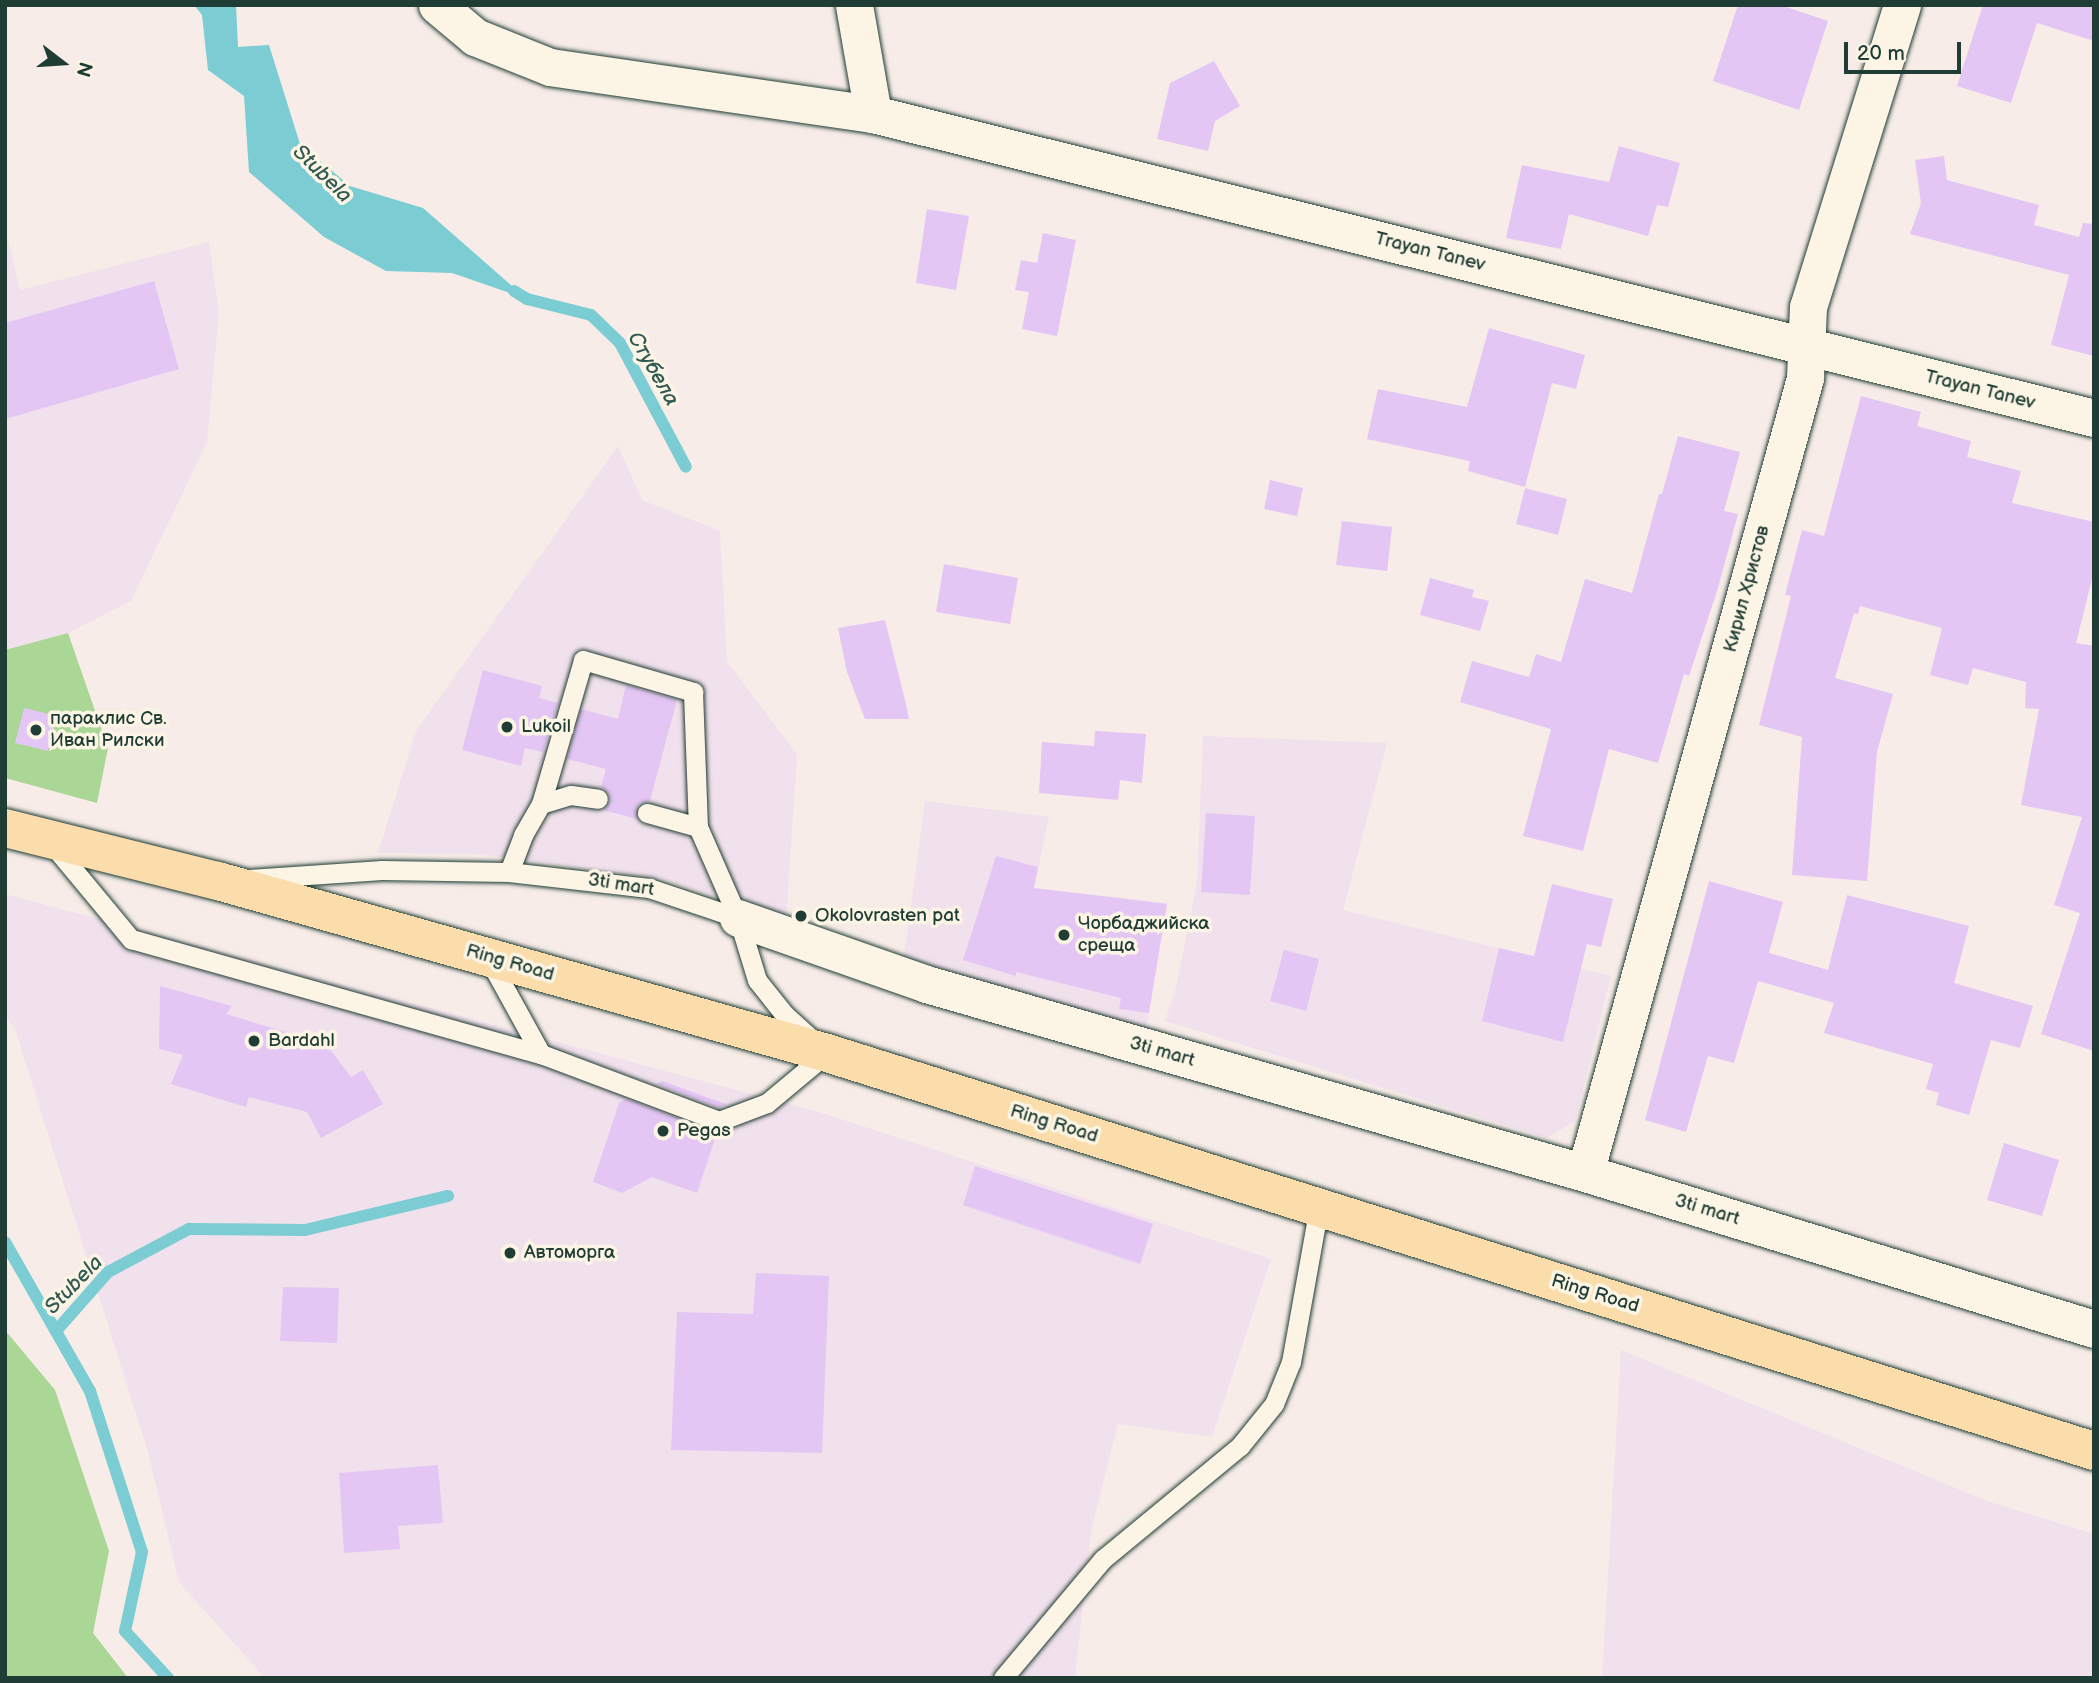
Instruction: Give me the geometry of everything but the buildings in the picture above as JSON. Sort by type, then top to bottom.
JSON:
[{"type":"highway","name":"Ring Road","points":[[5,828],[218,881],[827,1053],[2094,1451]]},
{"type":"street","name":"Trayan Tanev","points":[[437,5],[475,37],[550,67],[873,114],[2094,418]]},
{"type":"street","points":[[854,5],[873,114]]},
{"type":"street","name":"Кирил Христов","points":[[1585,1173],[1805,378],[1808,306],[1902,5]]},
{"type":"street","name":"3ti mart","points":[[738,918],[926,984],[1585,1173],[2094,1329]]},
{"type":"lane","points":[[47,838],[131,939],[541,1054],[719,1121],[767,1103],[827,1053],[784,1014],[757,980],[738,918],[698,827],[693,692],[583,660],[541,804],[523,835],[509,872]]},
{"type":"lane","points":[[541,804],[571,795],[598,799]]},
{"type":"lane","points":[[647,813],[698,827]]},
{"type":"lane","name":"3ti mart","points":[[218,881],[382,870],[509,872],[649,888],[738,918]]},
{"type":"lane","points":[[487,956],[541,1054]]},
{"type":"lane","points":[[1003,1678],[1103,1559],[1240,1446],[1274,1404],[1291,1362],[1319,1207]]},
{"type":"shaded area","points":[[5,227],[20,290],[209,242],[219,312],[207,442],[131,601],[68,633],[5,650]]},
{"type":"shaded area","points":[[618,446],[642,500],[720,531],[727,662],[797,754],[786,921],[662,879],[478,854],[378,853],[416,731]]},
{"type":"shaded area","points":[[1203,736],[1387,743],[1343,910],[1611,976],[1575,1121],[1547,1138],[1165,1021],[1176,988],[1197,883]]},
{"type":"shaded area","points":[[925,801],[1049,817],[1034,888],[1167,903],[1146,1029],[904,957]]},
{"type":"shaded area","points":[[5,894],[822,1113],[1271,1259],[1212,1437],[1118,1424],[1091,1531],[1075,1678],[265,1678],[179,1582],[148,1452],[15,1029],[5,1015]]},
{"type":"shaded area","points":[[1621,1350],[1987,1501],[2094,1534],[2094,1678],[1602,1678]]},
{"type":"green space","points":[[68,633],[108,748],[97,803],[5,778],[5,650]]},
{"type":"green space","points":[[5,1330],[55,1390],[109,1551],[93,1633],[128,1678],[5,1678]]},
{"type":"water","points":[[194,5],[236,5],[238,47],[269,45],[300,144],[350,186],[423,208],[527,299],[452,273],[386,271],[324,237],[249,172],[244,96],[208,70],[202,15]]},
{"type":"waterway","name":"Стубела","points":[[514,291],[527,299],[591,315],[620,343],[686,467]]},
{"type":"waterway","name":"Stubela","points":[[56,1331],[108,1272],[189,1229],[305,1230],[448,1196]]},
{"type":"waterway","name":"Stubela","points":[[5,1242],[90,1391],[142,1552],[125,1631],[168,1678]]},
{"type":"place","name":"Lukoil","points":[[507,727]]},
{"type":"place","name":"параклис Св. Иван Рилски","points":[[36,730]]},
{"type":"place","name":"Okolovrasten pat","points":[[801,916]]},
{"type":"place","name":"Чорбаджийска среща","points":[[1064,935]]},
{"type":"place","name":"Bardahl","points":[[254,1041]]},
{"type":"place","name":"Pegas","points":[[663,1131]]},
{"type":"place","name":"Автоморга","points":[[510,1253]]}]
